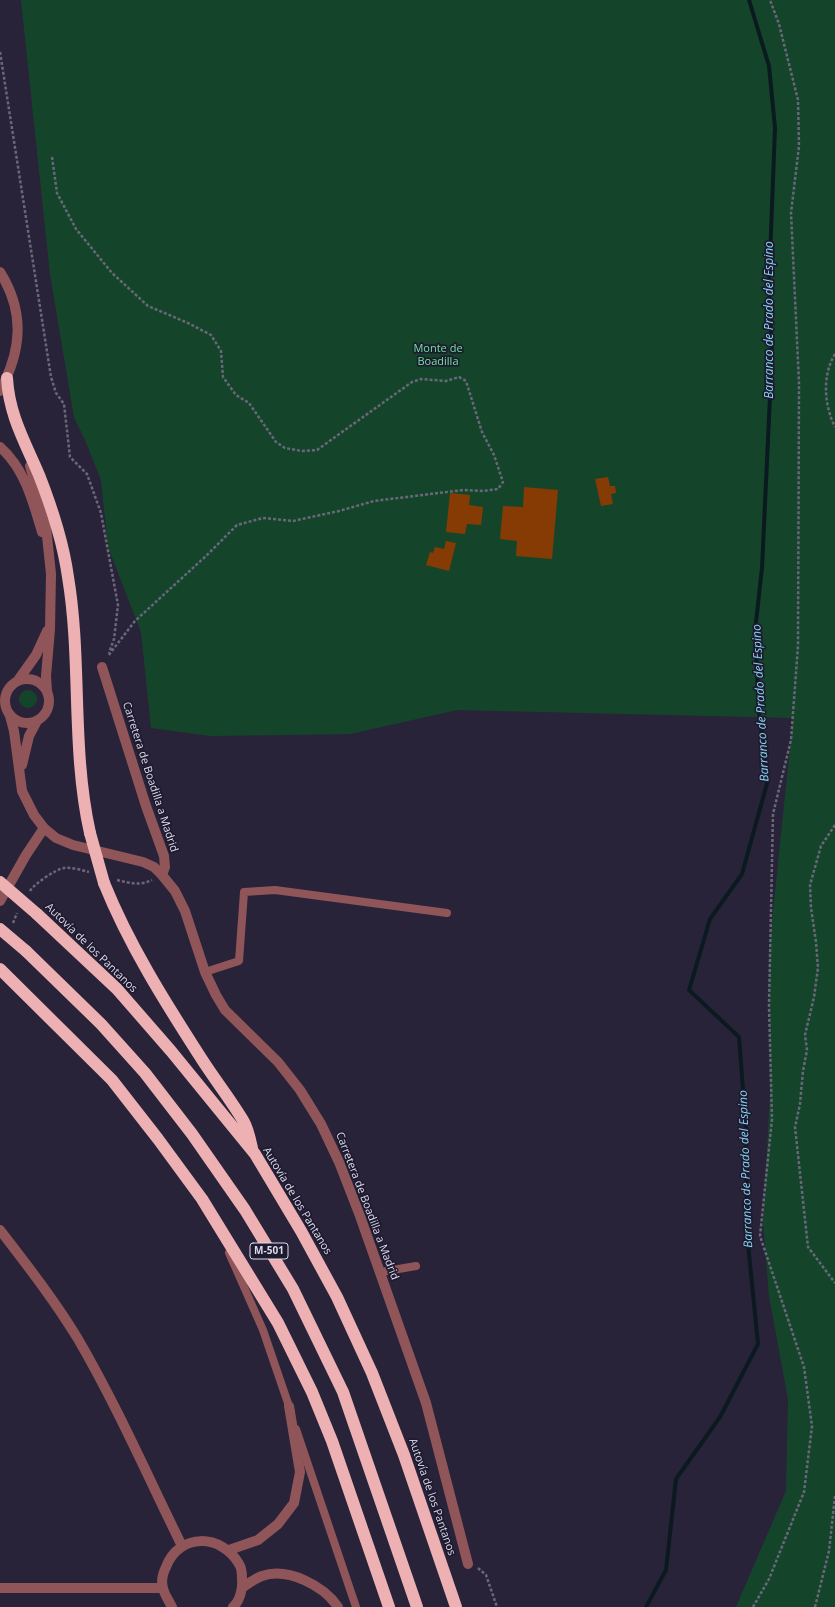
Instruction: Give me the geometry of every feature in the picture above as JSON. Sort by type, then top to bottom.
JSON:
[{"type":"highway","points":[[7,378],[11,409],[17,427],[56,520],[69,578],[74,635],[77,730],[81,784],[90,833],[110,881],[117,915],[135,950],[171,1010],[244,1123],[255,1154]]},
{"type":"highway","name":"Autovía de los Pantanos","points":[[0,882],[37,914],[117,989],[171,1051],[255,1154],[301,1231],[337,1297],[372,1373],[404,1456],[456,1607]]},
{"type":"highway","name":"M-501","points":[[0,929],[26,951],[101,1024],[145,1073],[192,1134],[245,1210],[293,1289],[343,1392],[417,1607]]},
{"type":"highway","points":[[0,969],[112,1080],[158,1138],[202,1199],[278,1324],[312,1392],[332,1441],[389,1607]]},
{"type":"street","points":[[0,272],[7,283],[15,304],[18,327],[17,349],[11,371],[0,391]]},
{"type":"street","points":[[17,427],[45,517],[51,581],[47,659],[47,691],[49,702],[48,708],[37,721],[29,736],[24,753],[21,779]]},
{"type":"street","points":[[0,447],[12,460],[25,481],[40,522],[50,558]]},
{"type":"street","points":[[50,620],[36,655],[19,679],[12,683],[4,695],[6,710],[10,716],[14,731],[22,790],[27,803],[44,828],[56,838],[73,845],[143,862],[154,867],[162,875]]},
{"type":"street","name":"Carretera de Boadilla a Madrid","points":[[102,667],[146,806],[164,856],[162,875],[175,891],[185,912],[205,972],[216,995],[225,1010],[278,1062],[300,1090],[321,1124],[339,1162],[380,1272],[426,1403],[468,1564]]},
{"type":"street","points":[[19,679],[32,679],[43,686],[47,691]]},
{"type":"street","points":[[10,716],[20,722],[31,723],[37,721]]},
{"type":"street","points":[[0,901],[26,855],[44,828]]},
{"type":"street","points":[[0,1230],[28,1266],[77,1339],[120,1418],[182,1546]]},
{"type":"street","points":[[229,1550],[258,1540],[278,1524],[294,1503],[300,1472],[288,1406]]},
{"type":"street","points":[[172,1607],[163,1588],[162,1575],[168,1559],[182,1546],[196,1541],[211,1541],[229,1550],[240,1566],[243,1587],[236,1604],[233,1607]]},
{"type":"street","points":[[243,1587],[262,1576],[282,1574],[303,1579],[332,1598],[338,1607]]},
{"type":"street","points":[[0,1588],[163,1588]]},
{"type":"lane","points":[[205,972],[239,961],[244,892],[275,890],[447,913]]},
{"type":"lane","points":[[202,1199],[236,1267],[263,1330],[356,1607]]},
{"type":"lane","points":[[380,1272],[416,1266]]},
{"type":"path","points":[[753,1607],[769,1579],[804,1492],[812,1426],[804,1367],[760,1236],[772,1119],[769,1006],[773,814],[790,740],[798,646],[800,383],[791,214],[799,146],[798,100],[779,24],[770,0]]},
{"type":"path","points":[[0,52],[51,376],[56,393],[64,404],[70,457],[87,474],[101,513],[118,605],[114,639],[108,656]]},
{"type":"path","points":[[52,157],[57,193],[76,229],[112,273],[148,306],[212,335],[221,351],[223,377],[236,395],[249,403],[276,442],[285,448],[302,452],[317,450],[405,387],[416,381],[421,379],[446,381],[459,377],[466,381],[482,432],[494,455],[503,482],[498,489],[483,491],[463,490],[374,501],[339,511],[293,520],[263,518],[237,525],[206,556],[135,621],[108,656],[102,667]]},
{"type":"path","points":[[835,354],[829,364],[825,388],[830,417],[835,427]]},
{"type":"path","points":[[835,825],[821,846],[810,885],[811,908],[818,968],[814,997],[805,1035],[807,1050],[803,1070],[800,1104],[795,1127],[808,1247],[835,1284]]},
{"type":"path","points":[[28,894],[32,888],[63,868],[74,868],[95,874]]},
{"type":"path","points":[[110,881],[144,884],[162,875]]},
{"type":"path","points":[[12,924],[18,911]]},
{"type":"path","points":[[814,1607],[829,1551],[835,1496]]},
{"type":"path","points":[[468,1564],[475,1566],[486,1575],[497,1607]]},
{"type":"green space","name":"Monte de Boadilla","points":[[21,0],[835,0],[835,1607],[736,1607],[786,1491],[788,1399],[769,1296],[763,1222],[770,1095],[769,951],[793,718],[457,710],[350,734],[211,736],[151,728],[141,632],[108,547],[101,480],[74,417],[50,274]]},
{"type":"green space","points":[[28,690],[34,693],[37,699],[34,705],[28,708],[22,705],[19,699],[22,693]]},
{"type":"building","points":[[608,477],[610,486],[615,486],[616,493],[611,494],[613,504],[601,506],[595,479]]},
{"type":"building","points":[[524,487],[558,490],[552,559],[516,556],[517,541],[500,539],[503,506],[523,507]]},
{"type":"building","points":[[450,493],[470,495],[469,505],[483,507],[481,525],[467,524],[465,534],[446,532]]},
{"type":"building","points":[[446,541],[456,543],[449,571],[426,565],[430,552],[433,553],[435,547],[444,549]]},
{"type":"waterway","name":"Barranco de Prado del Espino","points":[[646,1607],[666,1570],[676,1479],[720,1417],[758,1344],[747,1234],[746,1129],[739,1037],[689,990],[710,919],[742,874],[768,780],[759,713],[755,631],[762,568],[772,354],[769,284],[775,128],[769,66],[749,0]]}]
